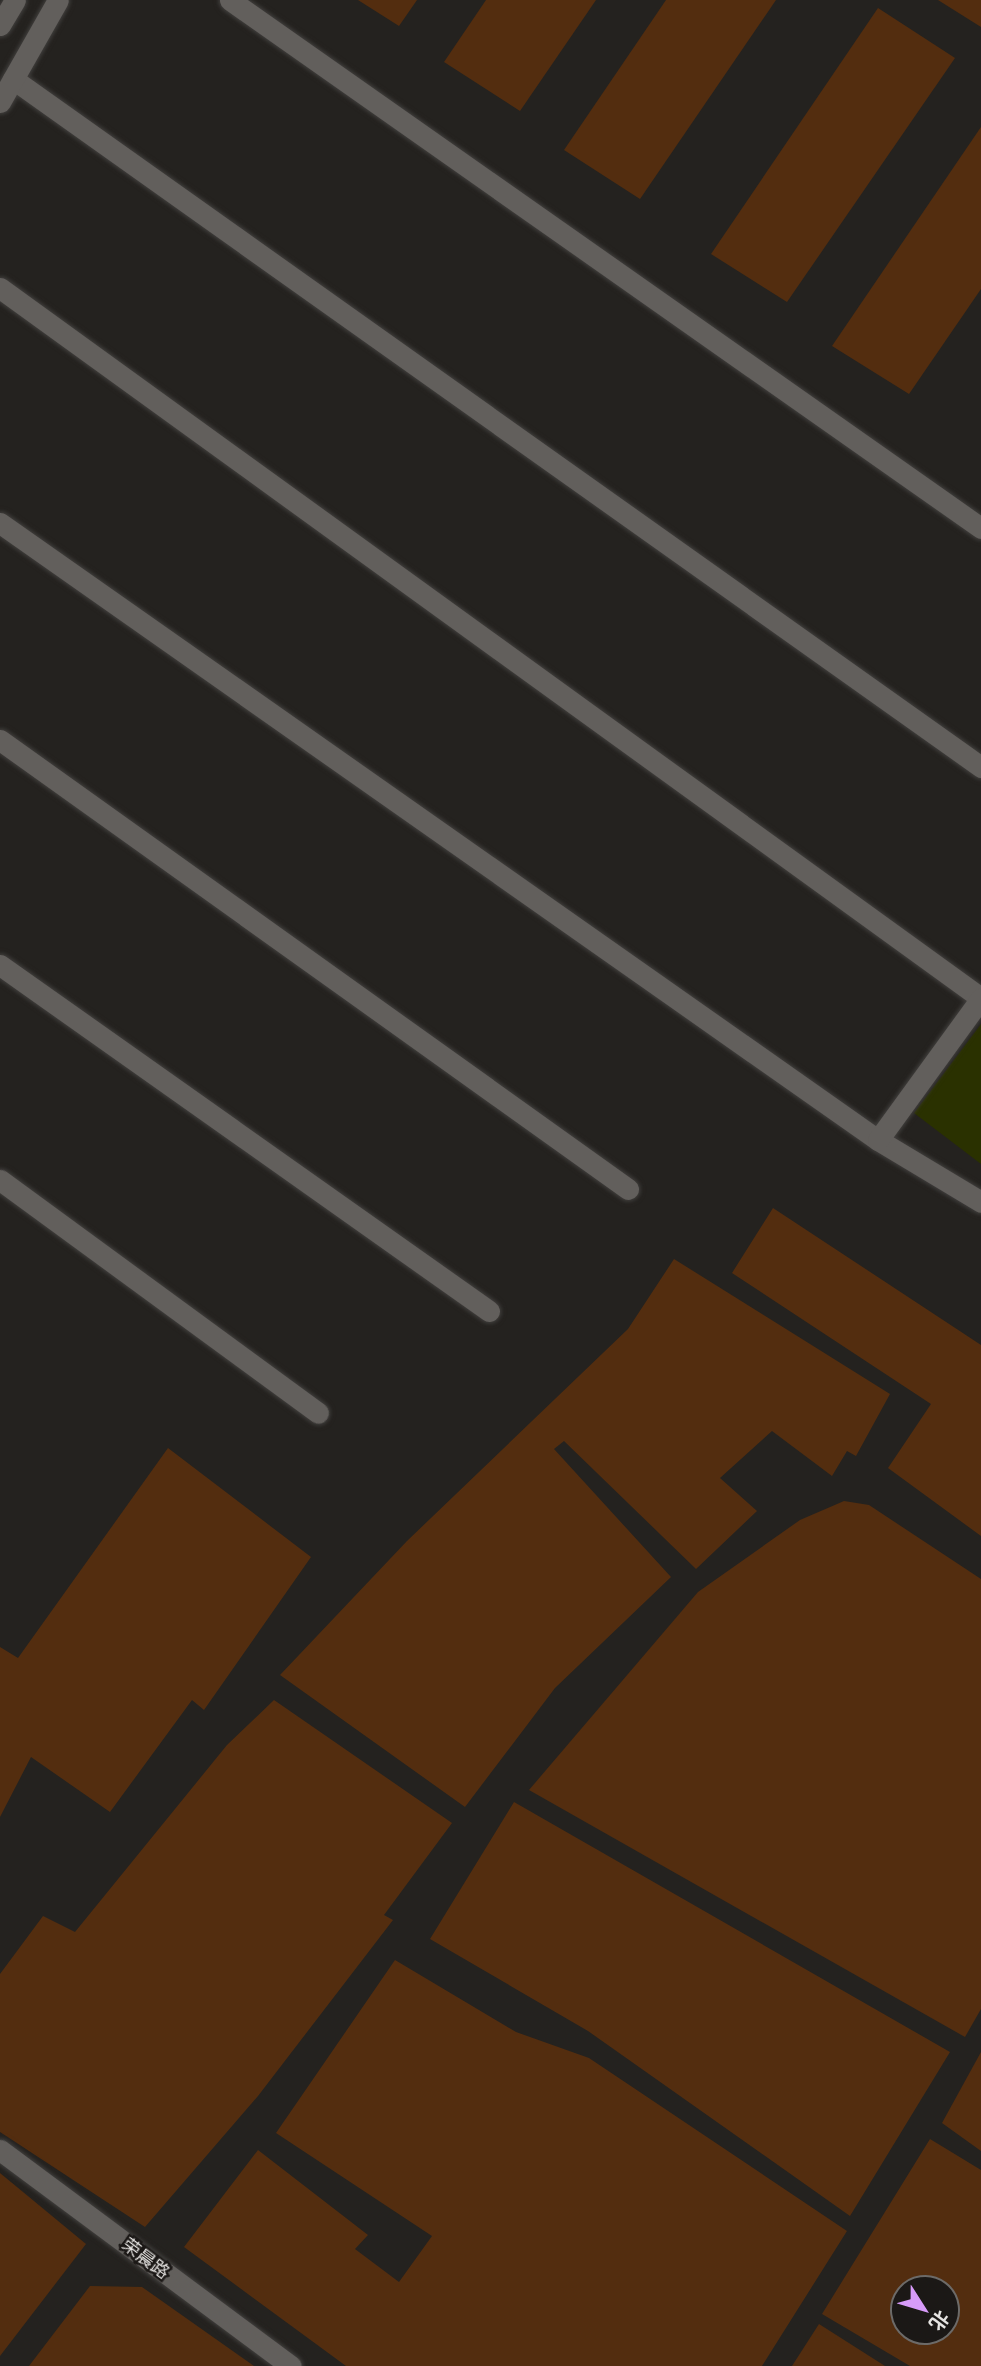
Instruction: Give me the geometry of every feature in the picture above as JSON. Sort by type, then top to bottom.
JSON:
[{"type":"street","points":[[0,25],[15,0]]},
{"type":"street","points":[[0,102],[58,0]]},
{"type":"street","points":[[230,0],[981,528]]},
{"type":"street","points":[[13,79],[981,767]]},
{"type":"street","points":[[0,288],[981,998],[878,1140]]},
{"type":"street","points":[[0,523],[878,1140],[981,1202]]},
{"type":"street","points":[[0,740],[628,1189]]},
{"type":"street","points":[[0,965],[489,1311]]},
{"type":"street","points":[[0,1180],[318,1413]]},
{"type":"street","name":"荣晨路","points":[[0,2150],[291,2366]]},
{"type":"green space","points":[[981,1024],[981,1164],[914,1113]]},
{"type":"building","points":[[358,0],[417,0],[399,26]]},
{"type":"building","points":[[486,0],[596,0],[520,111],[444,62]]},
{"type":"building","points":[[666,0],[776,0],[640,199],[564,150]]},
{"type":"building","points":[[938,0],[981,0],[981,27]]},
{"type":"building","points":[[878,8],[955,58],[787,302],[711,254]]},
{"type":"building","points":[[981,127],[981,289],[909,394],[832,346]]},
{"type":"building","points":[[773,1208],[981,1345],[981,1536],[888,1468],[931,1404],[732,1273]]},
{"type":"building","points":[[674,1259],[890,1394],[856,1456],[847,1451],[832,1476],[772,1431],[720,1478],[757,1511],[696,1569],[564,1441],[554,1449],[671,1577],[555,1688],[465,1807],[280,1675],[407,1541],[628,1329]]},
{"type":"building","points":[[168,1448],[311,1557],[204,1710],[192,1700],[110,1812],[31,1757],[0,1817],[0,1647],[18,1658]]},
{"type":"building","points":[[844,1501],[869,1505],[981,1579],[981,2009],[965,2037],[529,1790],[698,1592],[800,1520]]},
{"type":"building","points":[[274,1700],[452,1823],[384,1915],[393,1920],[258,2096],[145,2227],[0,2132],[0,1974],[43,1916],[75,1932],[227,1745]]},
{"type":"building","points":[[514,1802],[950,2052],[850,2216],[588,2031],[430,1939]]},
{"type":"building","points":[[395,1960],[516,2032],[589,2058],[847,2231],[762,2366],[346,2366],[184,2247],[258,2150],[368,2235],[355,2249],[399,2282],[432,2236],[276,2133]]},
{"type":"building","points":[[981,2052],[981,2151],[942,2123]]},
{"type":"building","points":[[930,2139],[981,2170],[981,2366],[910,2366],[822,2314]]},
{"type":"building","points":[[0,2173],[86,2244],[0,2356]]},
{"type":"building","points":[[90,2286],[142,2287],[254,2366],[29,2366]]},
{"type":"building","points":[[819,2324],[885,2366],[792,2366]]}]
